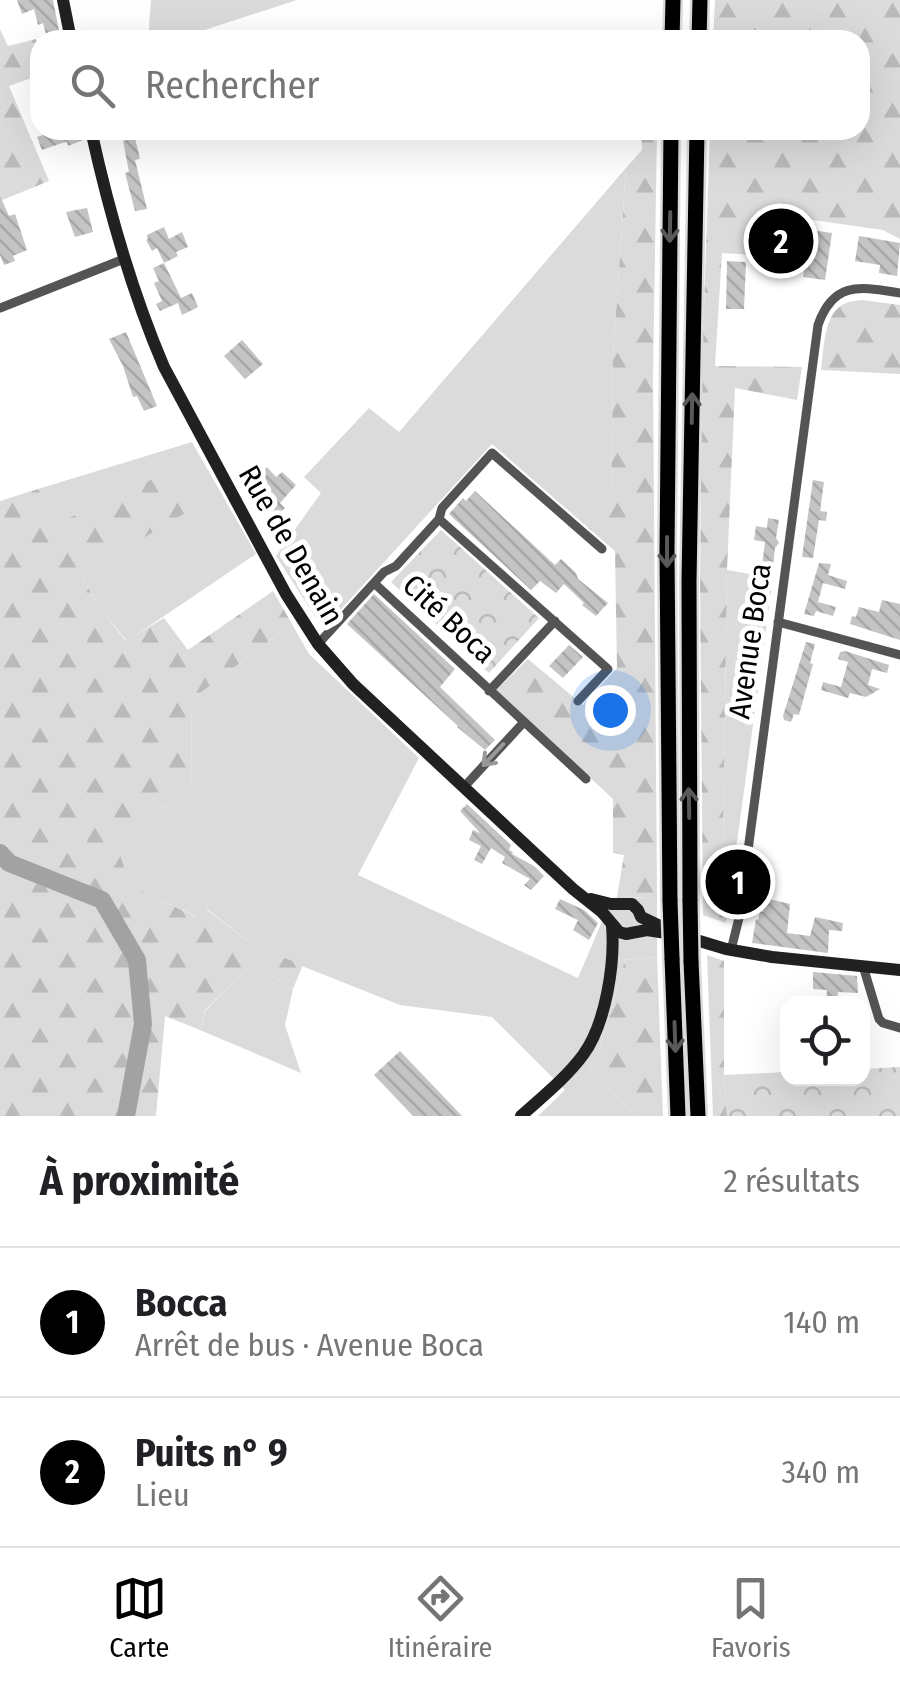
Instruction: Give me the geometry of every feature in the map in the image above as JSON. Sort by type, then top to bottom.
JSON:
[{"type":"highway","points":[[672,30],[673,0]]},
{"type":"highway","points":[[699,30],[700,0]]},
{"type":"highway","points":[[671,140],[667,514],[670,901],[678,1116]]},
{"type":"highway","points":[[697,140],[689,600],[690,900],[698,1116]]},
{"type":"street","points":[[63,0],[69,30]]},
{"type":"street","name":"Rue de Denain","points":[[93,140],[124,259],[149,332],[180,402],[286,594],[318,644],[353,684],[611,923]]},
{"type":"street","points":[[0,308],[124,259]]},
{"type":"street","name":"Avenue Boca","points":[[732,950],[816,337],[823,312],[840,294],[860,288],[900,293]]},
{"type":"street","name":"Cité Boca","points":[[318,644],[386,570],[396,566],[439,520],[442,508],[492,453],[602,549]]},
{"type":"street","points":[[439,520],[608,669],[578,701]]},
{"type":"street","name":"Cité Boca","points":[[374,583],[586,780]]},
{"type":"street","name":"Cité Boca","points":[[489,691],[555,622]]},
{"type":"street","points":[[778,622],[900,655]]},
{"type":"street","points":[[464,787],[523,723]]},
{"type":"street","name":"Rue de Denain","points":[[584,897],[618,904]]},
{"type":"street","points":[[521,1116],[588,1048],[598,1025],[610,973],[635,927],[634,905],[627,902],[611,911],[610,973]]},
{"type":"street","points":[[611,923],[621,933],[635,927],[792,960],[900,970]]},
{"type":"street","points":[[864,966],[879,1019],[900,1028]]},
{"type":"green space","points":[[151,0],[297,0],[205,30],[149,30]]},
{"type":"green space","points":[[715,0],[900,0],[900,239],[883,230],[806,219],[767,256],[722,253],[715,366],[802,367],[797,400],[735,388],[727,570],[722,913],[726,923],[703,915],[700,588],[710,140],[870,140],[870,30],[714,30]]},
{"type":"green space","points":[[0,29],[8,46],[30,40],[30,79],[9,86],[49,181],[0,201]]},
{"type":"green space","points":[[642,140],[657,140],[653,379],[657,898],[617,897],[624,855],[613,853],[613,799],[496,690],[528,659],[583,705],[617,668],[615,551],[585,525],[611,498],[613,356],[626,168],[642,150]]},
{"type":"green space","points":[[626,168],[613,356],[611,498],[585,525],[492,444],[323,629],[276,556],[321,493],[304,477],[369,408],[399,432]]},
{"type":"green space","points":[[862,300],[900,305],[900,374],[821,370],[826,332],[833,314],[846,303]]},
{"type":"green space","points":[[192,442],[256,554],[127,641],[100,609],[81,575],[191,509],[164,475],[58,524],[38,489]]},
{"type":"green space","points":[[164,474],[192,509],[81,575],[100,609],[126,641],[164,618],[188,650],[273,591],[292,624],[192,699],[191,793],[150,814],[120,854],[130,886],[197,917],[206,909],[257,948],[303,965],[293,989],[255,965],[205,1010],[200,1030],[165,1016],[156,1116],[0,1116],[0,501],[38,489],[58,523]]},
{"type":"green space","points":[[441,530],[539,618],[489,673],[391,582]]},
{"type":"green space","points":[[727,570],[773,578],[726,923],[722,914]]},
{"type":"green space","points":[[292,624],[309,654],[419,758],[358,875],[578,978],[603,919],[617,897],[657,898],[657,957],[625,960],[598,1054],[589,1071],[636,1116],[538,1116],[565,1090],[492,1017],[400,1005],[257,948],[207,909],[198,917],[129,886],[120,853],[150,814],[191,793],[192,699]]},
{"type":"green space","points":[[707,955],[724,961],[727,1116],[713,1116]]},
{"type":"green space","points":[[657,957],[663,1116],[636,1116],[589,1071],[598,1054],[625,960]]},
{"type":"green space","points":[[255,965],[293,989],[285,1025],[301,1073],[200,1030],[205,1011]]},
{"type":"green space","points":[[900,1067],[900,1116],[727,1116],[724,1075],[780,1072],[780,1086],[870,1086],[870,1069]]},
{"type":"building","points":[[17,0],[53,0],[59,30],[45,30],[43,23],[38,25],[34,9],[22,14]]},
{"type":"building","points":[[38,140],[83,140],[68,146],[67,142],[42,150]]},
{"type":"building","points":[[135,140],[140,159],[135,160],[147,209],[135,211],[125,173],[129,172],[123,141]]},
{"type":"building","points":[[0,196],[9,216],[15,214],[27,250],[4,265],[0,255]]},
{"type":"building","points":[[87,208],[93,232],[75,237],[66,212]]},
{"type":"building","points":[[164,227],[169,239],[182,232],[188,247],[164,263],[157,248],[152,251],[146,240],[147,235]]},
{"type":"building","points":[[811,230],[832,233],[825,280],[803,277]]},
{"type":"building","points":[[859,236],[900,243],[897,276],[879,273],[880,265],[855,261]]},
{"type":"building","points":[[727,261],[746,262],[744,309],[726,309]]},
{"type":"building","points":[[164,263],[181,298],[192,293],[198,307],[182,315],[178,303],[160,311],[156,304],[162,301],[154,283],[159,281],[153,268]]},
{"type":"building","points":[[126,332],[157,406],[144,411],[137,396],[133,397],[109,339]]},
{"type":"building","points":[[242,340],[263,364],[245,379],[224,356]]},
{"type":"building","points":[[267,467],[276,477],[282,472],[296,485],[280,503],[285,508],[277,516],[247,488]]},
{"type":"building","points":[[813,480],[824,482],[820,511],[827,512],[826,521],[819,520],[813,558],[802,557]]},
{"type":"building","points":[[475,491],[555,565],[561,559],[608,603],[596,616],[564,584],[556,593],[540,581],[531,590],[449,514]]},
{"type":"building","points":[[768,518],[779,520],[773,567],[762,566],[765,542],[754,540],[756,526],[767,528]]},
{"type":"building","points":[[819,563],[831,564],[828,575],[847,581],[845,589],[823,583],[818,602],[836,607],[833,616],[816,611],[814,616],[804,614]]},
{"type":"building","points":[[374,594],[455,669],[440,687],[495,740],[485,750],[347,624]]},
{"type":"building","points":[[882,600],[900,604],[900,640],[850,624],[859,607],[879,612]]},
{"type":"building","points":[[806,642],[815,644],[810,663],[813,664],[799,715],[794,714],[791,722],[783,716]]},
{"type":"building","points":[[569,645],[583,657],[563,678],[549,666]]},
{"type":"building","points":[[840,652],[889,665],[887,673],[872,669],[868,685],[880,689],[866,697],[850,693],[848,698],[821,690],[823,682],[841,687],[848,662],[838,659]]},
{"type":"building","points":[[467,804],[511,845],[512,854],[544,876],[531,890],[524,885],[530,879],[502,863],[505,857],[491,848],[482,864],[474,860],[481,846],[469,840],[473,830],[480,833],[460,811]]},
{"type":"building","points":[[765,898],[790,904],[787,933],[810,936],[815,917],[843,923],[842,931],[829,930],[828,953],[752,943]]},
{"type":"building","points":[[560,899],[584,910],[598,923],[589,940],[573,930],[578,920],[555,909]]},
{"type":"building","points":[[813,972],[857,976],[858,993],[826,996],[827,990],[813,989]]},
{"type":"building","points":[[400,1051],[462,1116],[413,1116],[374,1075]]},
{"type":"waterway","points":[[0,853],[9,863],[102,900],[137,960],[143,1024],[126,1116]]},
{"type":"place","name":"Puits n° 9","points":[[781,241]]},
{"type":"place","name":"Bocca","points":[[738,882]]}]
